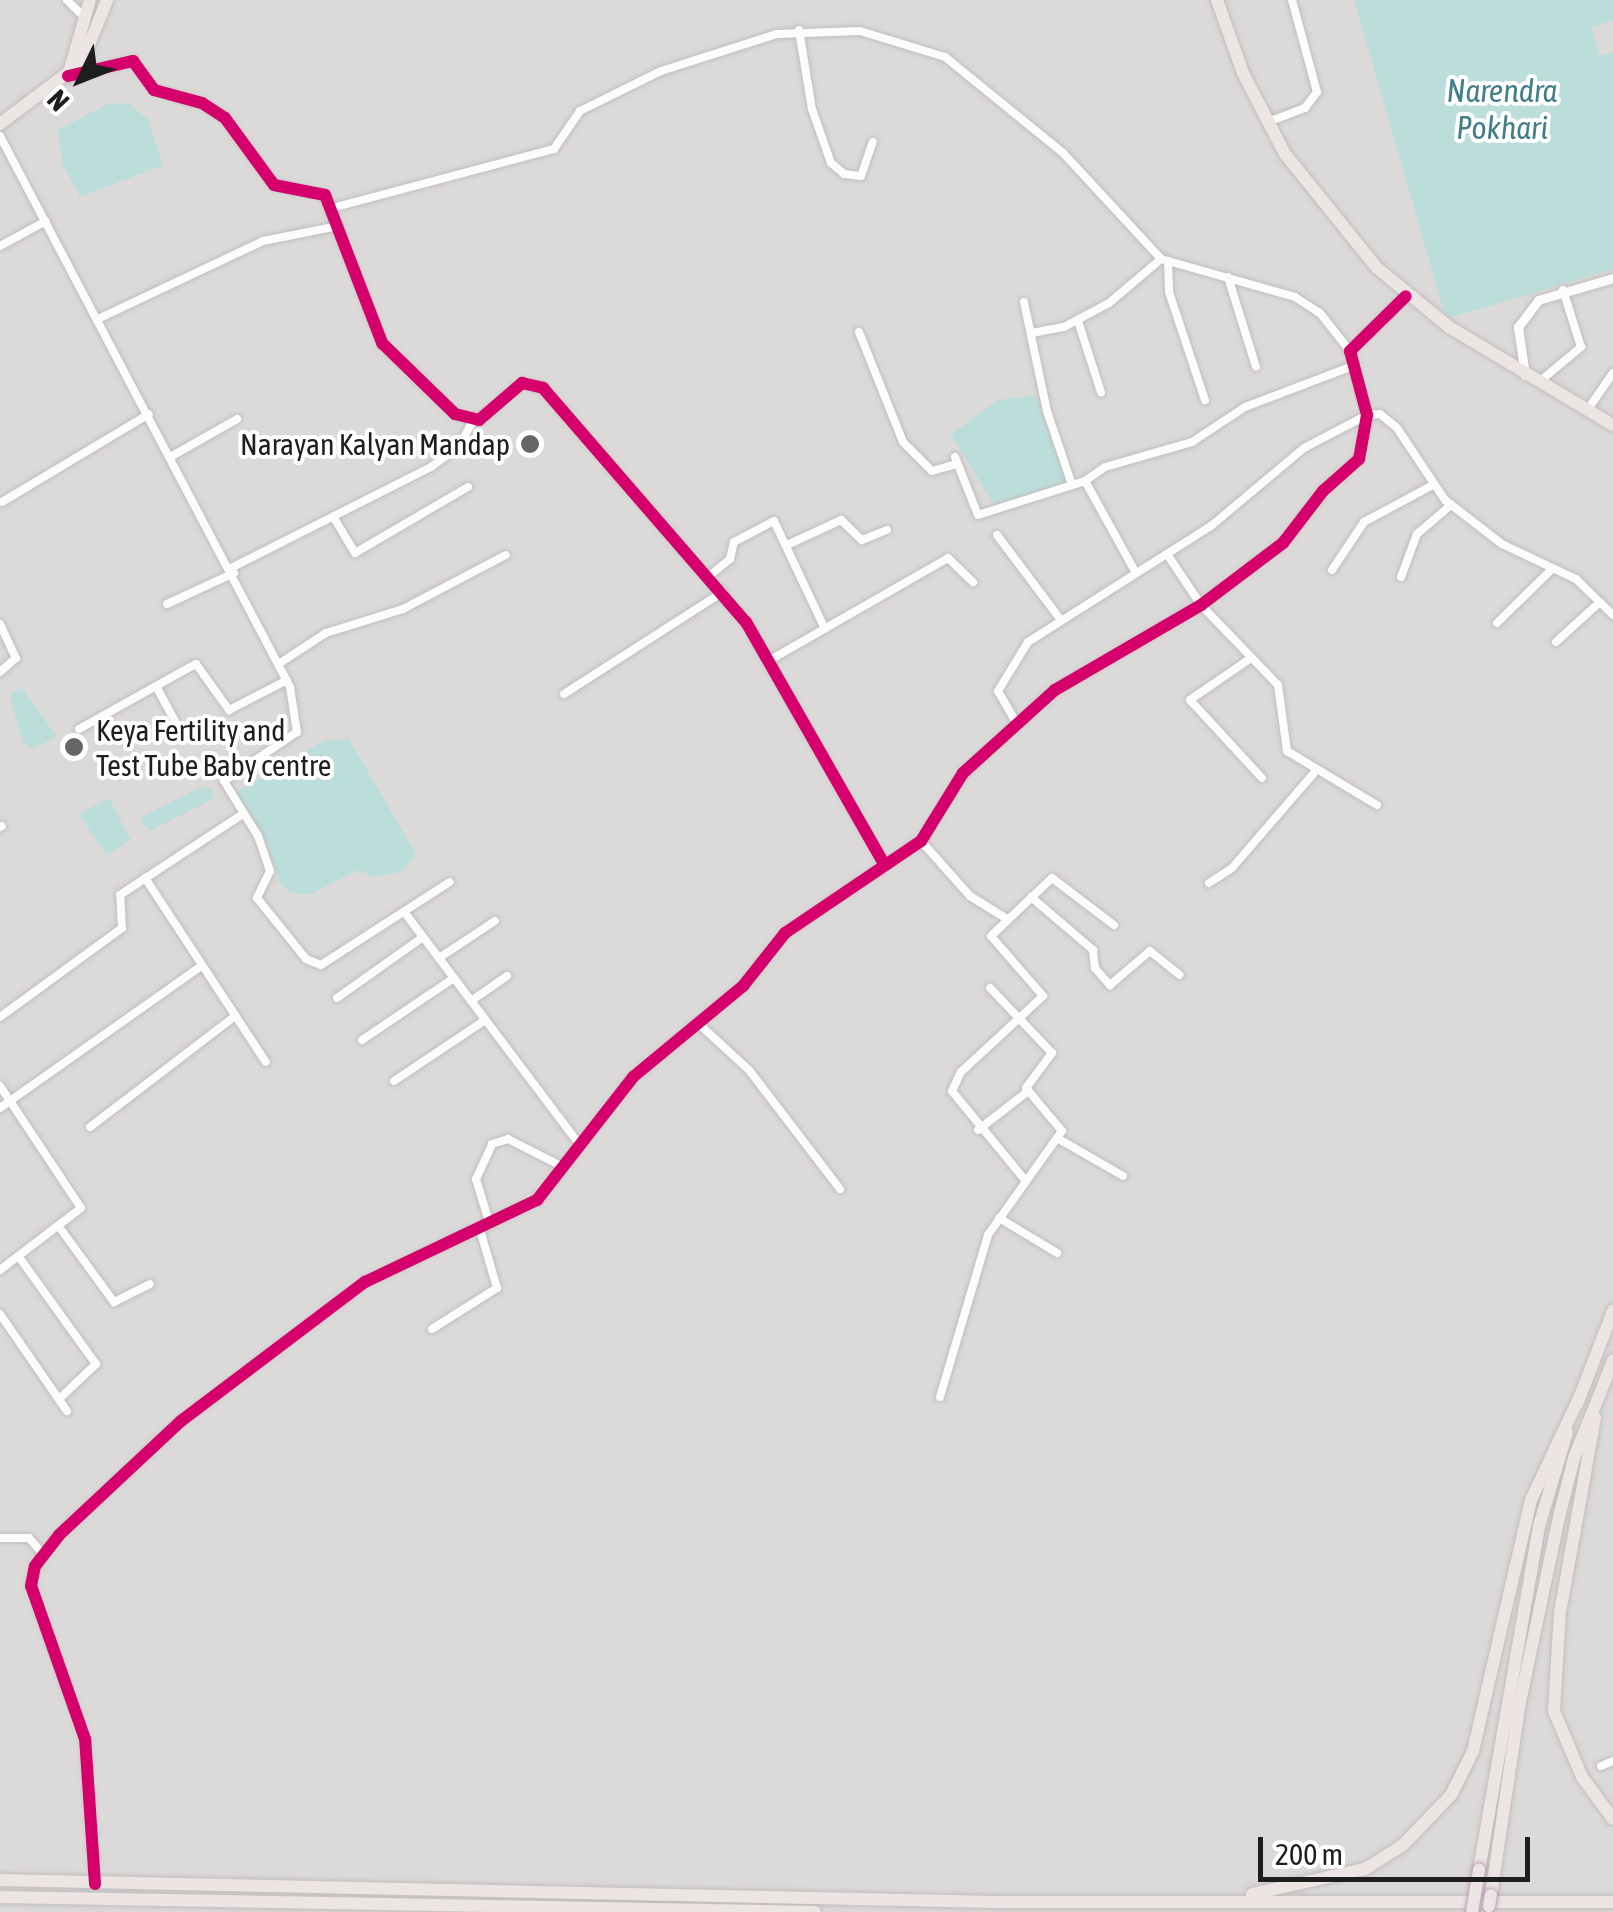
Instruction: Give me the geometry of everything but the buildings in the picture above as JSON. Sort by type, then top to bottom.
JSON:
[{"type":"highway","points":[[68,76],[82,15],[90,0]]},
{"type":"highway","points":[[2,118],[68,76],[82,62],[107,0]]},
{"type":"highway","points":[[1217,0],[1268,122],[1317,198],[1406,296],[1525,375],[1613,425]]},
{"type":"highway","points":[[1472,1912],[1539,1526],[1580,1396],[1613,1311]]},
{"type":"highway","points":[[1488,1912],[1538,1614],[1574,1458],[1613,1361]]},
{"type":"highway","points":[[1598,1395],[1553,1677],[1554,1711],[1566,1745],[1613,1819]]},
{"type":"highway","points":[[1200,1901],[1295,1888],[1366,1869],[1403,1846],[1451,1795],[1473,1752],[1527,1514],[1547,1457],[1580,1396]]},
{"type":"highway","points":[[0,1880],[101,1884],[141,1892],[815,1912]]},
{"type":"highway","points":[[0,1897],[88,1905],[141,1892]]},
{"type":"highway","points":[[244,1895],[962,1902],[1613,1902]]},
{"type":"street","points":[[67,0],[82,15]]},
{"type":"street","points":[[1268,122],[1306,108],[1316,92],[1292,0]]},
{"type":"street","points":[[101,1884],[85,1740],[32,1586],[44,1554],[94,1498],[162,1436],[353,1291],[537,1200],[632,1077],[700,1026],[785,933],[921,841],[963,773],[1017,724],[1077,673],[1201,605],[1283,544],[1323,491],[1354,466],[1366,415],[1352,349],[1308,304],[1164,260],[1062,152],[945,57],[860,32],[799,30],[662,71],[589,105],[554,148],[332,208]]},
{"type":"street","points":[[799,30],[812,109],[831,163],[844,174],[861,176],[873,142]]},
{"type":"street","points":[[68,76],[133,62],[154,90],[202,103],[225,118],[274,184],[318,192],[332,208],[382,343],[416,383],[473,421]]},
{"type":"street","points":[[0,136],[287,680],[296,732],[224,781],[258,836],[271,876],[257,890],[258,898],[313,964],[328,962],[450,882]]},
{"type":"street","points":[[0,246],[46,222]]},
{"type":"street","points":[[98,319],[263,241],[338,226]]},
{"type":"street","points":[[1032,334],[1078,321],[1131,289],[1164,260]]},
{"type":"street","points":[[1164,260],[1169,292],[1205,400]]},
{"type":"street","points":[[1228,278],[1256,367]]},
{"type":"street","points":[[1525,375],[1518,327],[1538,300],[1613,278]]},
{"type":"street","points":[[1539,382],[1581,347],[1564,290]]},
{"type":"street","points":[[1352,349],[1406,296]]},
{"type":"street","points":[[1024,302],[1047,410],[1071,482]]},
{"type":"street","points":[[1078,321],[1101,392]]},
{"type":"street","points":[[859,332],[903,442],[932,471],[956,461],[978,515],[1071,482],[1085,481],[1105,467],[1192,442],[1245,407],[1353,366]]},
{"type":"street","points":[[1588,409],[1613,372]]},
{"type":"street","points":[[167,604],[448,455],[473,421],[516,387],[536,384],[722,592],[770,660],[884,864]]},
{"type":"street","points":[[2,502],[149,414]]},
{"type":"street","points":[[1017,724],[998,691],[1011,662],[1060,618],[1227,514],[1287,459],[1366,415],[1380,414],[1397,428],[1431,486],[1450,505],[1502,544],[1553,568],[1613,614]]},
{"type":"street","points":[[172,456],[237,419]]},
{"type":"street","points":[[1085,481],[1136,573]]},
{"type":"street","points":[[1332,570],[1364,522],[1431,486]]},
{"type":"street","points":[[334,518],[355,553],[468,487]]},
{"type":"street","points":[[1401,577],[1417,534],[1450,505]]},
{"type":"street","points":[[788,545],[841,520],[862,540],[887,530]]},
{"type":"street","points":[[709,576],[730,559],[734,542],[771,522],[788,545],[825,629]]},
{"type":"street","points":[[997,535],[1060,618]]},
{"type":"street","points":[[1167,554],[1201,605],[1282,692],[1282,746],[1314,773],[1377,805]]},
{"type":"street","points":[[280,663],[326,633],[403,609],[506,555]]},
{"type":"street","points":[[770,660],[948,558],[973,582]]},
{"type":"street","points":[[1498,623],[1553,568]]},
{"type":"street","points":[[564,694],[722,592]]},
{"type":"street","points":[[1556,642],[1600,602]]},
{"type":"street","points":[[0,624],[16,658],[0,672]]},
{"type":"street","points":[[1251,658],[1190,700],[1262,778]]},
{"type":"street","points":[[78,729],[196,664],[229,710],[287,680]]},
{"type":"street","points":[[157,688],[182,734]]},
{"type":"street","points":[[1209,884],[1232,868],[1314,773]]},
{"type":"street","points":[[0,1017],[122,928],[118,899],[243,814]]},
{"type":"street","points":[[921,841],[970,896],[1008,919]]},
{"type":"street","points":[[144,878],[266,1062]]},
{"type":"street","points":[[1025,1180],[978,1130],[953,1096],[954,1082],[1042,996],[991,941],[1031,897],[1057,879],[1114,924]]},
{"type":"street","points":[[1031,897],[1093,950],[1094,968],[1110,985],[1150,951],[1180,975]]},
{"type":"street","points":[[405,913],[580,1144]]},
{"type":"street","points":[[439,958],[495,921]]},
{"type":"street","points":[[337,998],[423,937]]},
{"type":"street","points":[[0,1108],[201,966]]},
{"type":"street","points":[[470,1000],[507,976]]},
{"type":"street","points":[[362,1040],[454,978]]},
{"type":"street","points":[[978,1130],[1028,1092],[1052,1053],[990,988]]},
{"type":"street","points":[[90,1127],[236,1016]]},
{"type":"street","points":[[394,1081],[485,1020]]},
{"type":"street","points":[[700,1026],[749,1070],[840,1189]]},
{"type":"street","points":[[0,1086],[79,1202],[80,1214],[0,1270]]},
{"type":"street","points":[[940,1397],[984,1245],[1057,1138],[1058,1121],[1028,1092]]},
{"type":"street","points":[[1057,1138],[1123,1176]]},
{"type":"street","points":[[490,1225],[476,1179],[492,1144],[508,1139],[560,1166]]},
{"type":"street","points":[[999,1218],[1057,1254]]},
{"type":"street","points":[[60,1228],[114,1302],[150,1284]]},
{"type":"street","points":[[432,1329],[497,1288],[480,1230]]},
{"type":"street","points":[[19,1256],[96,1364],[59,1399]]},
{"type":"street","points":[[0,1314],[68,1410]]},
{"type":"street","points":[[0,1538],[29,1538],[44,1554]]},
{"type":"street","points":[[1601,1766],[1613,1761]]},
{"type":"shaded area","points":[[0,0],[1613,0],[1613,1912],[0,1912]]},
{"type":"water","name":"Narendra Pokhari","points":[[1354,0],[1613,0],[1613,20],[1591,28],[1600,56],[1613,52],[1613,269],[1446,319]]},
{"type":"water","points":[[110,103],[129,104],[148,119],[163,165],[80,197],[62,163],[58,130]]},
{"type":"water","points":[[1036,395],[1069,490],[1000,515],[951,434],[998,400]]},
{"type":"water","points":[[22,688],[57,737],[32,749],[23,742],[11,703],[12,692]]},
{"type":"water","points":[[349,739],[416,854],[401,872],[373,877],[358,870],[309,895],[291,893],[281,885],[263,834],[236,802],[238,791],[326,740]]},
{"type":"water","points":[[204,786],[214,791],[211,800],[149,831],[139,818]]},
{"type":"water","points":[[109,798],[131,840],[106,855],[79,814]]},
{"type":"cycle path","points":[[68,76],[133,61],[154,90],[202,103],[225,118],[274,185],[325,195],[382,343],[455,414],[479,420],[522,383],[543,388],[746,622],[884,864]]},
{"type":"cycle path","points":[[95,1884],[85,1739],[31,1586],[35,1566],[59,1535],[181,1421],[365,1282],[537,1200],[633,1077],[743,986],[785,933],[921,841],[963,773],[1055,690],[1201,605],[1283,543],[1323,491],[1359,459],[1367,415],[1350,351],[1406,296]]},
{"type":"place","name":"Narayan Kalyan Mandap","points":[[530,444]]},
{"type":"place","name":"Keya Fertility and Test Tube Baby centre","points":[[74,747]]}]
